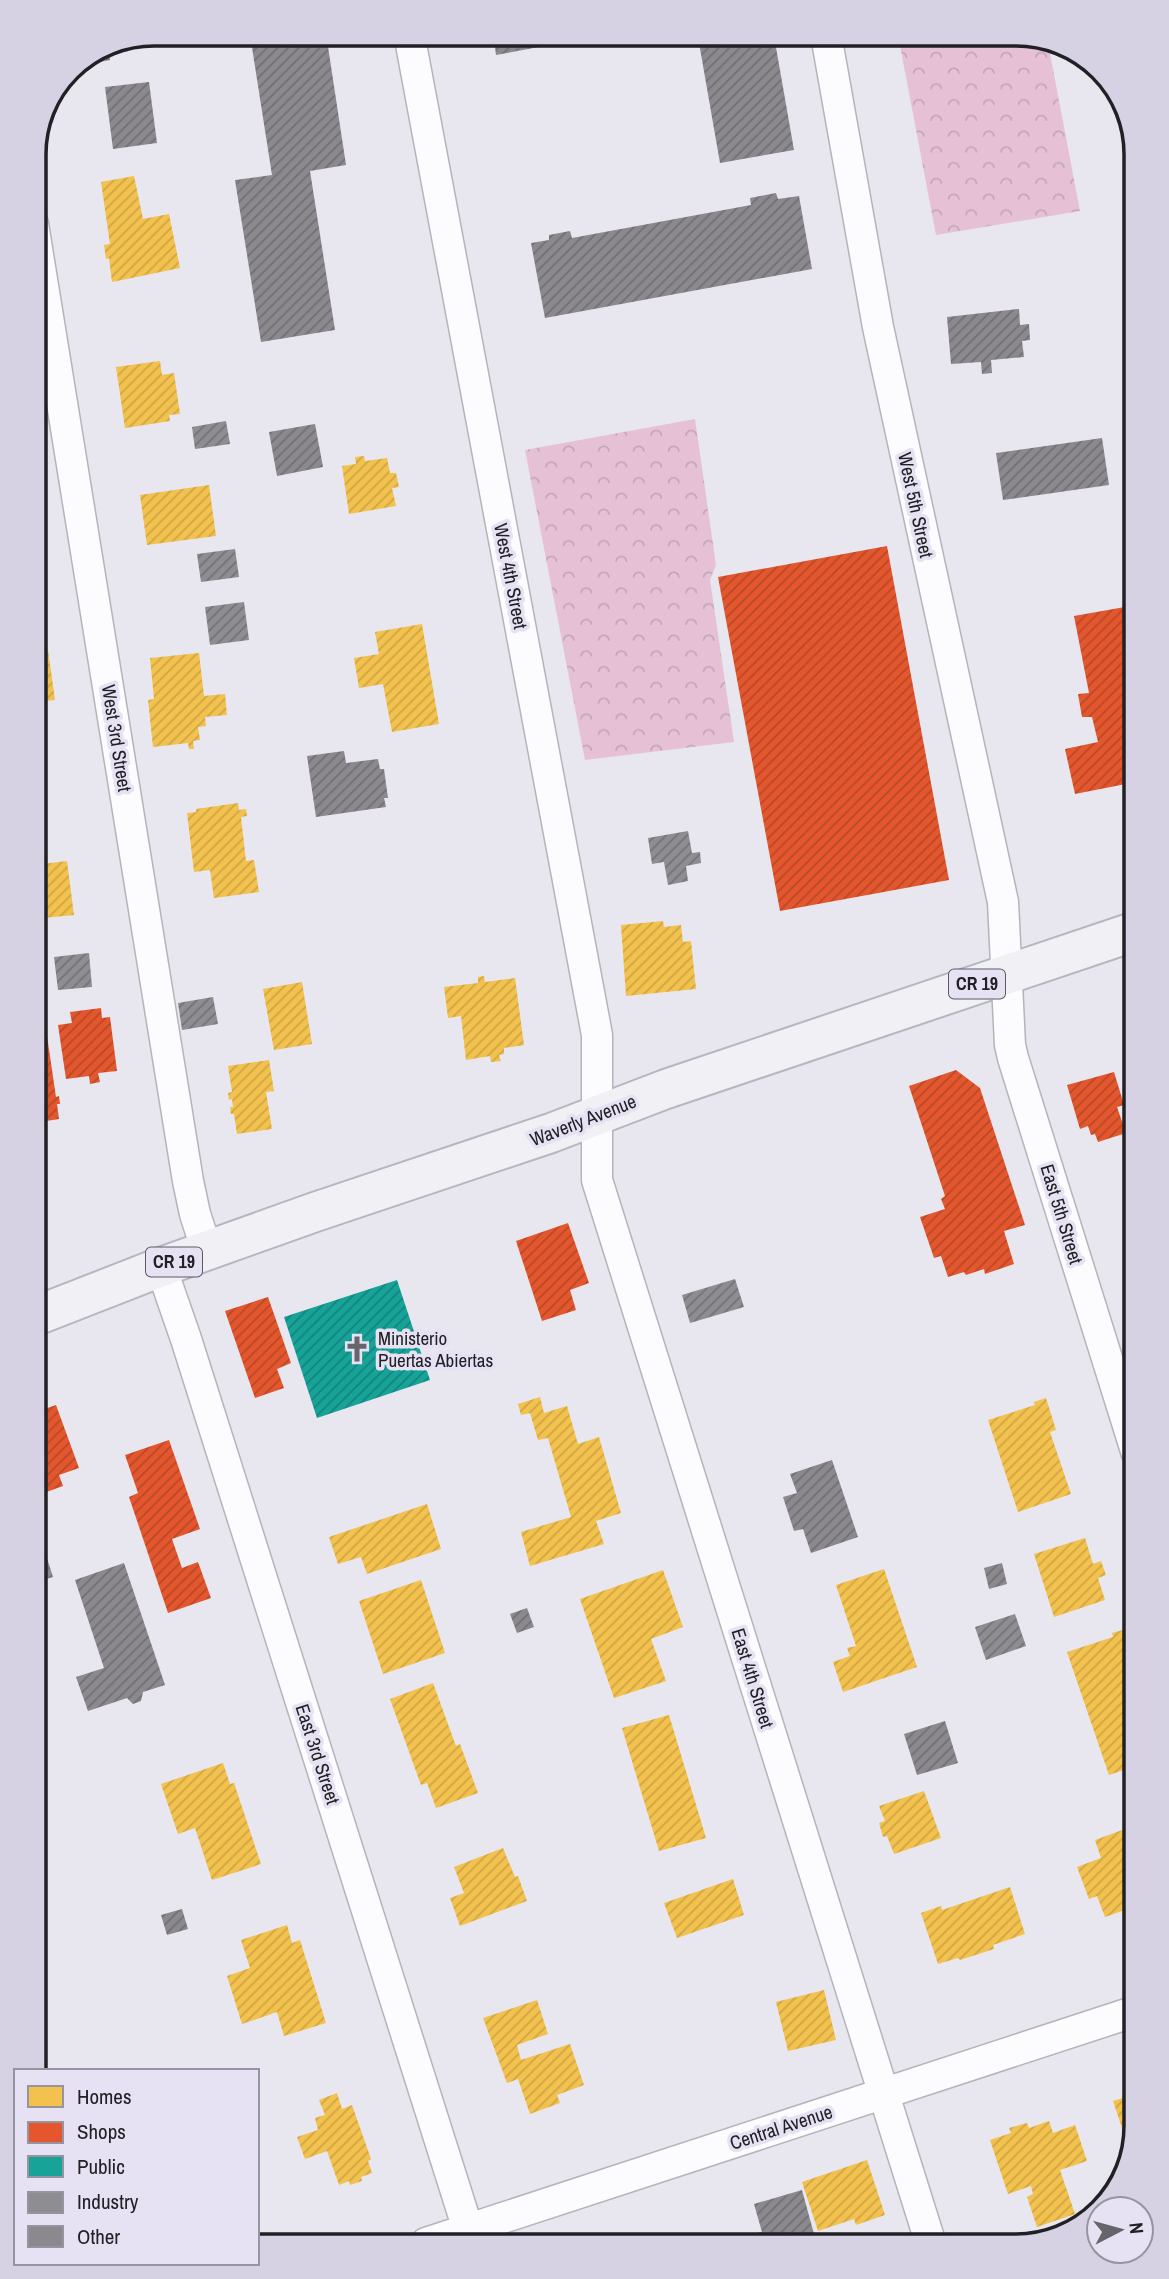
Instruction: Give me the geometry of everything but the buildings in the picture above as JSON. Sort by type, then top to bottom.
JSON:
[{"type":"main road","name":"Waverly Avenue","points":[[45,1312],[161,1267],[551,1133],[666,1089],[1124,936]]},
{"type":"street","name":"West 4th Street","points":[[411,45],[597,1035],[599,1115]]},
{"type":"street","name":"West 5th Street","points":[[828,46],[878,327],[1003,902],[1007,974]]},
{"type":"street","name":"West 3rd Street","points":[[46,304],[188,1181],[207,1251]]},
{"type":"street","name":"East 5th Street","points":[[1007,974],[1013,1058],[1124,1413]]},
{"type":"street","name":"East 4th Street","points":[[599,1115],[597,1180],[928,2234]]},
{"type":"street","name":"East 3rd Street","points":[[161,1267],[191,1352],[469,2233]]},
{"type":"street","name":"Central Avenue","points":[[475,2233],[1124,2015]]},
{"type":"green space","points":[[900,46],[1023,46],[1050,51],[1080,211],[936,235]]},
{"type":"green space","points":[[695,419],[716,565],[710,580],[734,742],[585,760],[525,450]]},
{"type":"place","name":"Ministerio Puertas Abiertas","points":[[357,1349]]}]
